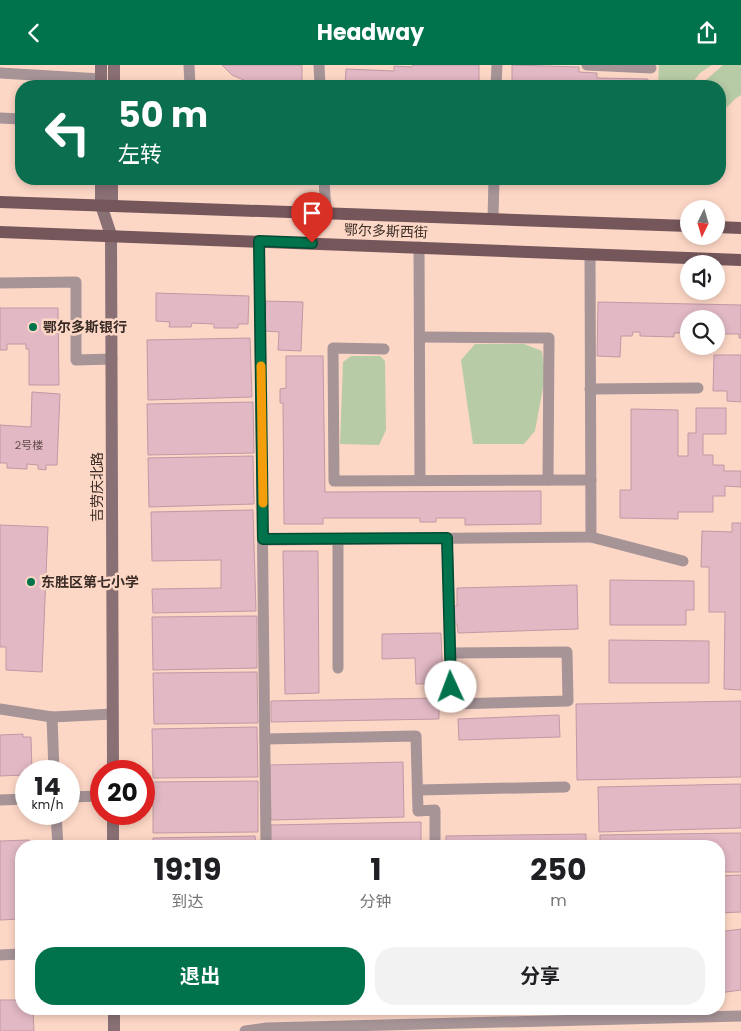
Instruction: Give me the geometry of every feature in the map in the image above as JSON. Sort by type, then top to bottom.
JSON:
[{"type":"main road","points":[[101,65],[101,80]]},
{"type":"main road","points":[[114,65],[114,80]]},
{"type":"main road","points":[[102,185],[106,205]]},
{"type":"main road","points":[[106,205],[111,185]]},
{"type":"main road","name":"鄂尔多斯西街","points":[[0,202],[680,226]]},
{"type":"main road","name":"吉劳庆北路","points":[[106,205],[111,235],[113,760]]},
{"type":"main road","points":[[725,227],[741,228]]},
{"type":"main road","name":"鄂尔多斯西街","points":[[0,232],[741,260]]},
{"type":"main road","points":[[113,825],[113,840]]},
{"type":"main road","points":[[114,1015],[114,1031]]},
{"type":"lane","points":[[189,65],[190,80]]},
{"type":"lane","points":[[319,65],[320,80]]},
{"type":"lane","points":[[496,80],[497,65]]},
{"type":"lane","points":[[587,65],[651,69]]},
{"type":"lane","points":[[0,73],[80,80]]},
{"type":"lane","points":[[0,118],[15,119]]},
{"type":"lane","points":[[324,185],[326,213]]},
{"type":"lane","points":[[493,219],[494,185]]},
{"type":"lane","points":[[259,241],[266,840]]},
{"type":"lane","points":[[419,247],[420,480]]},
{"type":"lane","points":[[590,254],[591,537]]},
{"type":"lane","points":[[0,283],[76,282],[76,360],[112,359]]},
{"type":"lane","points":[[420,337],[549,338],[548,480]]},
{"type":"lane","points":[[384,349],[333,348],[334,481],[591,480]]},
{"type":"lane","points":[[590,389],[698,388]]},
{"type":"lane","points":[[263,539],[591,537],[683,561]]},
{"type":"lane","points":[[447,538],[450,653],[452,704],[568,701],[567,652],[450,653]]},
{"type":"lane","points":[[338,539],[338,668]]},
{"type":"lane","points":[[0,709],[52,717],[113,714]]},
{"type":"lane","points":[[52,717],[54,760]]},
{"type":"lane","points":[[265,739],[416,736],[418,811],[435,811],[436,840]]},
{"type":"lane","points":[[418,790],[565,787]]},
{"type":"lane","points":[[0,800],[15,799]]},
{"type":"lane","points":[[57,825],[58,840]]},
{"type":"lane","points":[[0,955],[15,954]]},
{"type":"lane","points":[[245,1031],[267,1028],[363,1028],[741,1016]]},
{"type":"lane","points":[[624,1019],[624,1031]]},
{"type":"green space","points":[[659,65],[712,65],[700,73],[695,80],[658,80]]},
{"type":"green space","points":[[723,65],[741,65],[741,95],[726,108],[726,80],[706,80]]},
{"type":"green space","points":[[475,344],[524,344],[542,351],[545,377],[535,431],[524,444],[473,444],[461,360]]},
{"type":"green space","points":[[351,356],[380,356],[385,361],[386,430],[379,445],[340,444],[343,362]]},
{"type":"building","points":[[222,65],[302,65],[302,80],[244,80],[232,75]]},
{"type":"building","points":[[413,65],[479,65],[479,80],[345,80],[346,69],[394,71],[394,66],[412,67]]},
{"type":"building","points":[[512,65],[579,67],[579,72],[597,73],[597,78],[648,79],[648,80],[512,80]]},
{"type":"building","points":[[156,293],[249,296],[248,324],[238,324],[238,328],[214,328],[214,324],[192,323],[191,327],[169,327],[170,322],[156,321]]},
{"type":"building","points":[[266,301],[303,302],[301,351],[278,350],[279,332],[265,331]]},
{"type":"building","points":[[598,302],[741,305],[741,338],[739,338],[739,334],[725,334],[725,310],[680,310],[680,333],[674,333],[674,337],[640,336],[640,332],[633,332],[632,336],[621,336],[620,357],[597,356]]},
{"type":"building","points":[[0,308],[58,308],[59,385],[29,385],[29,349],[26,349],[26,344],[7,344],[7,350],[0,350]]},
{"type":"building","points":[[250,338],[252,397],[148,400],[147,340]]},
{"type":"building","points":[[714,355],[741,355],[741,402],[727,401],[727,391],[713,391]]},
{"type":"building","points":[[286,356],[323,356],[325,492],[541,491],[541,524],[465,525],[465,518],[436,518],[436,522],[420,522],[420,518],[323,518],[323,524],[284,524],[283,403],[280,403],[280,389],[286,388]]},
{"type":"building","points":[[32,392],[60,394],[57,465],[46,465],[46,470],[38,469],[38,465],[27,464],[27,469],[7,468],[7,463],[0,463],[0,425],[31,427]]},
{"type":"building","points":[[253,402],[254,453],[148,455],[147,404]]},
{"type":"building","points":[[696,408],[726,408],[726,434],[703,434],[703,455],[713,455],[713,465],[724,465],[724,471],[741,471],[741,487],[725,486],[725,496],[713,496],[713,512],[678,512],[678,519],[620,518],[620,490],[631,490],[631,409],[678,410],[678,456],[688,456],[688,433],[696,433]]},
{"type":"building","points":[[253,456],[254,504],[149,507],[148,458]]},
{"type":"building","points":[[253,510],[256,611],[153,613],[152,589],[221,588],[221,560],[152,561],[151,512]]},
{"type":"building","points":[[732,523],[741,523],[741,690],[724,689],[725,612],[709,612],[709,567],[701,567],[702,531],[732,532]]},
{"type":"building","points":[[0,525],[48,527],[42,672],[6,670],[6,647],[0,647]]},
{"type":"building","points":[[283,551],[318,551],[319,693],[285,694]]},
{"type":"building","points":[[610,580],[694,581],[694,610],[686,610],[686,625],[610,625]]},
{"type":"building","points":[[577,585],[578,629],[458,633],[457,624],[452,624],[451,606],[457,606],[457,588]]},
{"type":"building","points":[[257,616],[257,668],[153,670],[152,617]]},
{"type":"building","points":[[441,633],[443,683],[416,684],[415,658],[382,659],[382,634]]},
{"type":"building","points":[[609,640],[709,641],[709,683],[609,683]]},
{"type":"building","points":[[257,672],[258,723],[154,724],[153,673]]},
{"type":"building","points":[[439,698],[439,719],[271,722],[271,701]]},
{"type":"building","points":[[741,701],[741,777],[577,780],[576,704]]},
{"type":"building","points":[[559,715],[560,737],[459,740],[458,719]]},
{"type":"building","points":[[257,727],[258,777],[155,778],[152,729]]},
{"type":"building","points":[[23,734],[23,737],[31,737],[32,760],[15,760],[15,775],[0,776],[0,735]]},
{"type":"building","points":[[403,762],[404,817],[271,820],[270,765]]},
{"type":"building","points":[[258,781],[258,832],[153,833],[153,825],[155,825],[155,782]]},
{"type":"building","points":[[741,784],[741,828],[599,832],[598,787]]},
{"type":"building","points":[[421,822],[421,840],[271,840],[271,825]]},
{"type":"building","points":[[741,833],[741,872],[725,872],[725,840],[600,840],[600,835]]},
{"type":"building","points":[[586,834],[586,840],[446,840],[446,836]]},
{"type":"building","points":[[255,836],[255,840],[153,840],[153,838]]},
{"type":"building","points":[[15,840],[15,919],[0,920],[0,841]]},
{"type":"building","points":[[741,875],[741,912],[725,913],[725,876]]},
{"type":"building","points":[[741,929],[741,990],[725,992],[725,931]]},
{"type":"building","points":[[0,1000],[15,1000],[15,1015],[33,1015],[34,1031],[0,1031]]},
{"type":"slow traffic","points":[[261,366],[263,503]]},
{"type":"place","name":"鄂尔多斯银行","points":[[33,327]]},
{"type":"place","name":"东胜区第七小学","points":[[31,582]]},
{"type":"route","points":[[312,243],[259,241],[263,539],[447,538],[451,687]]}]
